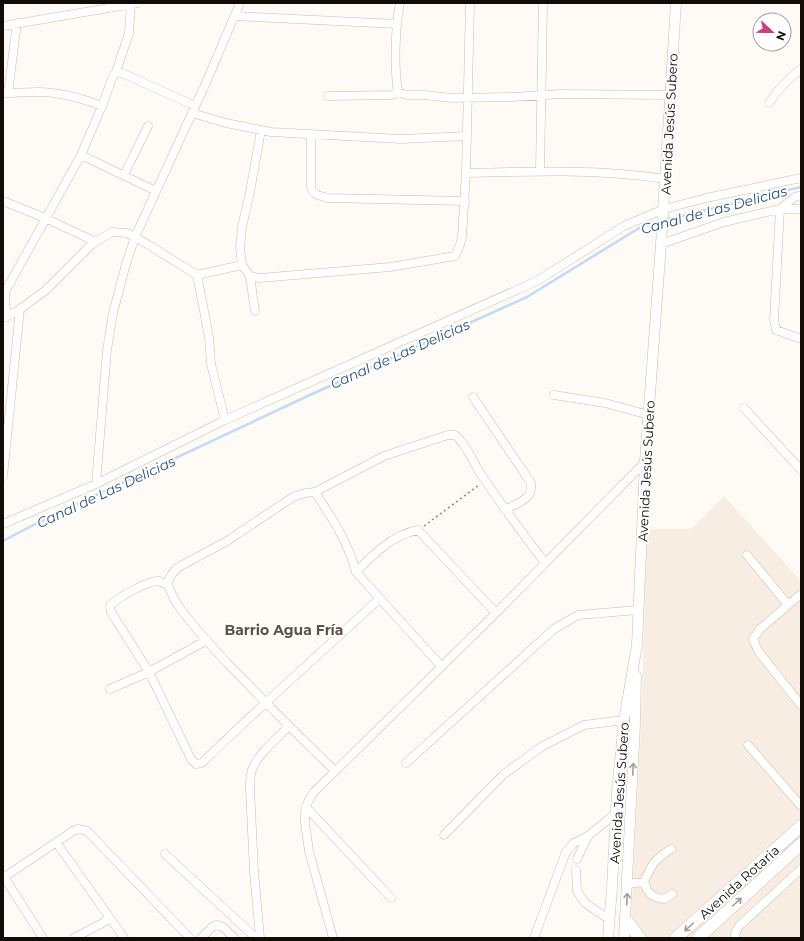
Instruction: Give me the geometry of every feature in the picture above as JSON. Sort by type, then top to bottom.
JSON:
[{"type":"highway","name":"Avenida Rotaria","points":[[676,938],[801,826]]},
{"type":"highway","name":"Avenida Rotaria","points":[[698,938],[801,844]]},
{"type":"highway","points":[[626,920],[640,938]]},
{"type":"main road","name":"Avenida Jesús Subero","points":[[608,938],[624,720],[637,645],[646,462],[676,3]]},
{"type":"main road","points":[[624,938],[635,724],[637,645]]},
{"type":"street","points":[[96,484],[107,350],[113,313],[135,237],[194,109],[240,3]]},
{"type":"street","points":[[398,92],[396,83],[397,24],[400,3]]},
{"type":"street","points":[[250,276],[260,278],[339,272],[390,267],[451,258],[455,256],[460,245],[465,201],[470,3]]},
{"type":"street","points":[[540,170],[543,3]]},
{"type":"street","points":[[3,26],[134,4],[129,33],[116,72],[113,76],[81,155],[5,292],[6,317],[20,309],[46,290],[96,242],[112,232],[127,233],[135,237],[197,276],[242,265]]},
{"type":"street","points":[[234,16],[397,24]]},
{"type":"street","points":[[17,24],[6,93],[38,92],[63,94],[84,99],[102,106]]},
{"type":"street","points":[[769,103],[776,91],[801,69]]},
{"type":"street","points":[[116,72],[122,73],[194,109],[226,123],[261,130],[401,138],[467,136]]},
{"type":"street","points":[[328,96],[392,95],[398,92],[406,95],[452,98],[561,94],[670,96]]},
{"type":"street","points":[[124,175],[148,126]]},
{"type":"street","points":[[255,311],[250,276],[242,265],[240,248],[242,227],[261,130]]},
{"type":"street","points":[[311,134],[311,187],[312,191],[318,196],[328,198],[465,201]]},
{"type":"street","points":[[81,155],[156,191]]},
{"type":"street","points":[[466,173],[540,170],[640,175],[665,179]]},
{"type":"street","points":[[3,524],[96,484],[225,420],[537,281],[624,226],[706,198],[801,178]]},
{"type":"street","points":[[801,195],[795,197],[780,209],[774,320],[776,330],[801,339]]},
{"type":"street","points":[[3,201],[45,218],[96,242]]},
{"type":"street","points":[[661,244],[724,222],[780,209],[801,209]]},
{"type":"street","points":[[197,276],[209,337],[211,364],[225,420]]},
{"type":"street","points":[[3,476],[20,309]]},
{"type":"street","points":[[554,395],[605,403],[649,415]]},
{"type":"street","points":[[473,397],[531,483],[532,489],[527,498],[505,510]]},
{"type":"street","points":[[744,408],[801,470]]},
{"type":"street","points":[[335,771],[266,702],[207,640],[182,611],[174,599],[168,585],[168,581],[177,568],[233,537],[293,497],[305,493],[315,492],[384,456],[448,435],[456,435],[462,440],[477,468],[505,510],[545,563]]},
{"type":"street","points":[[333,938],[309,851],[305,823],[306,807],[314,792],[496,613],[646,462]]},
{"type":"street","points":[[315,492],[343,537],[353,560],[356,572],[441,666]]},
{"type":"street","points":[[356,572],[379,549],[408,532],[418,530],[496,613]]},
{"type":"street","points":[[747,555],[788,605]]},
{"type":"street","points":[[168,585],[160,581],[152,582],[132,591],[110,606],[111,612],[149,672],[191,759],[196,764],[202,763],[266,702],[323,652],[380,598]]},
{"type":"street","points":[[801,594],[760,630],[753,639],[758,651],[801,705]]},
{"type":"street","points":[[406,763],[554,629],[578,615],[638,610]]},
{"type":"street","points":[[110,689],[149,672],[207,640]]},
{"type":"street","points":[[444,835],[503,775],[541,747],[584,725],[624,720]]},
{"type":"street","points":[[260,938],[254,872],[250,789],[251,778],[255,764],[263,753],[289,726]]},
{"type":"street","points":[[748,745],[801,806]]},
{"type":"street","points":[[306,807],[391,898]]},
{"type":"street","points":[[534,938],[566,852],[574,843],[588,836],[616,814]]},
{"type":"street","points":[[43,938],[4,877],[78,829],[87,831],[190,938]]},
{"type":"street","points":[[576,859],[588,836]]},
{"type":"street","points":[[56,842],[124,938]]},
{"type":"street","points":[[671,849],[657,858],[649,870],[644,882],[647,892],[655,898],[664,899],[672,894]]},
{"type":"street","points":[[165,854],[256,938]]},
{"type":"street","points":[[735,938],[738,926],[801,869]]},
{"type":"street","points":[[576,870],[577,891],[585,903],[610,920]]},
{"type":"street","points":[[627,884],[644,882]]},
{"type":"street","points":[[74,938],[110,919]]},
{"type":"street","points":[[201,938],[212,927],[217,925],[222,927],[234,938]]},
{"type":"path","points":[[418,530],[485,480]]},
{"type":"shaded area","points":[[724,496],[801,581],[801,938],[651,938],[643,935],[631,918],[641,726],[647,529],[691,529]]},
{"type":"waterway","name":"Canal de Las Delicias","points":[[665,220],[801,187]]},
{"type":"waterway","name":"Canal de Las Delicias","points":[[3,541],[37,523],[312,394],[527,297],[644,225],[661,221]]},
{"type":"district","name":"Barrio Agua Fría","points":[[284,630]]}]
